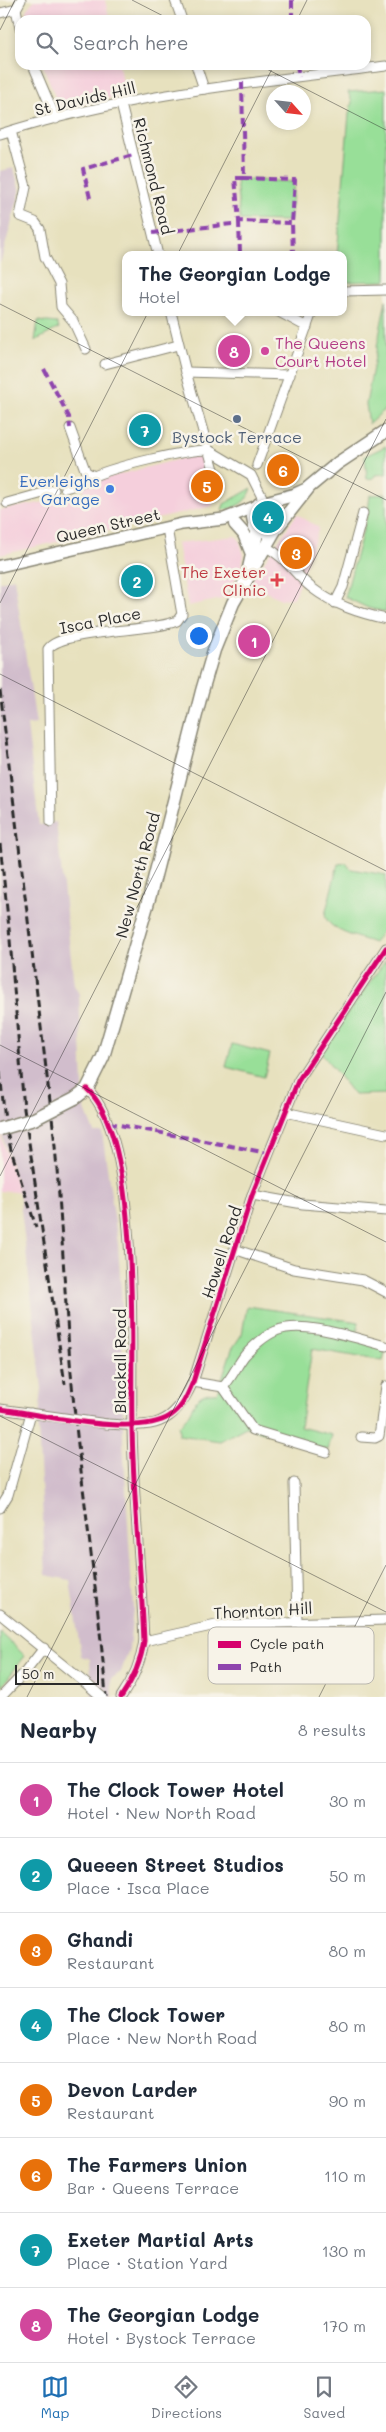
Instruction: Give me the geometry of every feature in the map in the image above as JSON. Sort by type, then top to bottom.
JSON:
[{"type":"main road","name":"New North Road","points":[[0,1129],[34,1119],[75,1098],[87,1089],[103,1057],[110,1034],[150,895],[214,650],[233,603],[275,530],[309,487],[338,463],[386,430]]},
{"type":"main road","name":"New North Road","points":[[247,578],[256,526],[253,517],[264,503],[294,495],[309,487]]},
{"type":"main road","points":[[264,503],[279,507],[283,518]]},
{"type":"main road","points":[[229,521],[244,534],[252,554]]},
{"type":"main road","points":[[256,526],[269,532],[275,530]]},
{"type":"street","points":[[17,15],[16,9],[21,0]]},
{"type":"street","points":[[175,0],[180,15]]},
{"type":"street","points":[[0,13],[16,9]]},
{"type":"street","name":"St Davids Hill","points":[[371,68],[386,66]]},
{"type":"street","points":[[35,70],[56,119]]},
{"type":"street","points":[[198,70],[204,89]]},
{"type":"street","name":"St Davids Hill","points":[[0,134],[121,104],[244,82],[350,70]]},
{"type":"street","name":"Richmond Road","points":[[121,104],[157,251]]},
{"type":"street","points":[[11,131],[26,187],[20,216],[35,222],[40,229],[45,256],[59,284],[61,307],[73,321],[86,349]]},
{"type":"street","points":[[347,291],[386,290]]},
{"type":"street","points":[[172,316],[178,344],[219,487]]},
{"type":"street","points":[[286,316],[307,327]]},
{"type":"street","points":[[257,465],[311,316]]},
{"type":"street","points":[[105,364],[178,344]]},
{"type":"street","points":[[186,372],[290,375]]},
{"type":"street","points":[[70,428],[86,472],[94,476]]},
{"type":"street","points":[[65,488],[80,484],[94,476],[143,462],[209,450],[251,474],[264,503]]},
{"type":"street","points":[[7,503],[54,490]]},
{"type":"street","name":"Queen Street","points":[[229,521],[264,503]]},
{"type":"street","points":[[335,603],[343,587],[363,513]]},
{"type":"street","name":"Queen Street","points":[[0,566],[167,528],[229,521],[256,526]]},
{"type":"street","name":"Isca Place","points":[[51,822],[48,649],[53,644],[71,638],[177,621],[182,614],[167,528]]},
{"type":"street","points":[[266,547],[286,560],[311,588],[335,603],[362,614],[386,619]]},
{"type":"street","name":"Howell Road","points":[[0,1409],[107,1424],[144,1425],[171,1416],[181,1406],[193,1382],[252,1196],[298,1081],[316,1051],[386,948]]},
{"type":"street","name":"Blackall Road","points":[[87,1089],[93,1094],[109,1123],[125,1196],[132,1314],[132,1425],[144,1641],[142,1656],[136,1672],[121,1697]]},
{"type":"street","points":[[285,1112],[386,1134]]},
{"type":"street","points":[[252,1196],[303,1204],[386,1211]]},
{"type":"street","points":[[234,1249],[294,1269],[362,1280],[386,1292]]},
{"type":"street","points":[[223,1387],[238,1364],[260,1341],[275,1331],[286,1328],[310,1328],[386,1346]]},
{"type":"street","points":[[193,1382],[223,1387]]},
{"type":"street","points":[[361,1437],[375,1438],[379,1436],[386,1386]]},
{"type":"street","points":[[223,1387],[253,1430],[326,1452]]},
{"type":"street","points":[[0,1508],[8,1495],[31,1413]]},
{"type":"street","points":[[294,1483],[297,1622]]},
{"type":"street","points":[[0,1614],[102,1697]]},
{"type":"street","name":"Thornton Hill","points":[[144,1641],[216,1625],[386,1620]]},
{"type":"street","points":[[1,1697],[26,1671],[44,1648]]},
{"type":"shaded area","points":[[34,0],[105,0],[109,15],[26,15],[26,10]]},
{"type":"shaded area","points":[[45,70],[120,70],[126,94],[60,110]]},
{"type":"shaded area","points":[[14,168],[20,192],[0,264],[0,171]]},
{"type":"shaded area","points":[[203,453],[213,506],[0,555],[0,510],[85,495],[82,484]]},
{"type":"shaded area","points":[[297,514],[319,528],[294,598],[281,599],[249,584]]},
{"type":"shaded area","points":[[235,536],[239,539],[244,555],[241,571],[222,599],[188,606],[177,543]]},
{"type":"shaded area","points":[[14,578],[36,724],[27,725],[39,825],[56,822],[74,985],[79,994],[84,1107],[94,1132],[102,1132],[118,1244],[122,1307],[123,1441],[133,1608],[129,1649],[121,1672],[111,1679],[112,1697],[92,1697],[90,1659],[81,1656],[70,1580],[46,1575],[38,1428],[42,1388],[19,1192],[0,1127],[0,582]]},
{"type":"shaded area","points":[[1,1136],[19,1192],[0,1191]]},
{"type":"green space","points":[[386,89],[386,281],[347,282],[347,251],[337,251],[349,114],[352,102],[348,92]]},
{"type":"green space","points":[[236,179],[294,182],[290,221],[240,220]]},
{"type":"green space","points":[[386,300],[386,408],[369,424],[366,404]]},
{"type":"green space","points":[[38,321],[57,323],[59,328],[35,341]]},
{"type":"green space","points":[[386,446],[386,474],[375,475],[374,478],[367,479],[365,456]]},
{"type":"green space","points":[[252,488],[240,504],[222,510],[224,504]]},
{"type":"green space","points":[[386,494],[386,612],[368,608],[345,597],[368,512],[370,495]]},
{"type":"green space","points":[[347,863],[351,869],[386,875],[386,926],[374,943],[338,930],[332,926],[325,915],[338,864]]},
{"type":"green space","points":[[386,960],[386,1094],[354,1095],[320,1051]]},
{"type":"green space","points":[[232,1044],[270,1054],[264,1077],[226,1067]]},
{"type":"green space","points":[[247,1306],[359,1322],[356,1341],[381,1346],[385,1353],[383,1361],[312,1349],[300,1427],[332,1435],[328,1450],[246,1427],[220,1441],[179,1435],[179,1426],[198,1399],[202,1395],[217,1393],[232,1349],[242,1334]]},
{"type":"green space","points":[[0,1632],[25,1656],[0,1688]]},
{"type":"railway","points":[[0,690],[53,1126],[72,1384],[99,1618],[106,1697]]},
{"type":"railway","points":[[0,844],[24,1109],[65,1384]]},
{"type":"railway","points":[[0,1072],[5,1121],[11,1150],[36,1227]]},
{"type":"marked path","points":[[292,0],[292,15]]},
{"type":"marked path","points":[[298,70],[299,77]]},
{"type":"marked path","points":[[242,82],[244,178],[295,180],[292,223],[293,251]]},
{"type":"marked path","points":[[90,198],[83,169],[133,155]]},
{"type":"marked path","points":[[244,178],[235,178],[239,221],[292,223]]},
{"type":"marked path","points":[[239,221],[240,251]]},
{"type":"marked path","points":[[153,233],[232,224]]},
{"type":"marked path","points":[[44,369],[69,417],[70,428]]},
{"type":"marked path","points":[[109,1123],[268,1153]]},
{"type":"cycle path","points":[[0,1409],[112,1425],[135,1425],[155,1422],[170,1416],[178,1409],[193,1382],[252,1195],[298,1081],[386,948]]},
{"type":"cycle path","points":[[87,1089],[105,1115],[117,1152],[125,1198],[129,1248],[135,1506],[144,1641],[136,1670],[121,1697]]},
{"type":"place","name":"The Georgian Lodge","points":[[234,351]]},
{"type":"place","name":"The Queens Court Hotel","points":[[265,351]]},
{"type":"place","name":"Bystock Terrace","points":[[237,419]]},
{"type":"place","name":"Exeter Martial Arts","points":[[145,430]]},
{"type":"place","name":"The Farmers Union","points":[[283,470]]},
{"type":"place","name":"Devon Larder","points":[[207,486]]},
{"type":"place","name":"Everleighs Garage","points":[[110,489]]},
{"type":"place","name":"The Clock Tower","points":[[268,517]]},
{"type":"place","name":"Ghandi","points":[[296,553]]},
{"type":"place","name":"The Exeter Clinic","points":[[277,580]]},
{"type":"place","name":"Queeen Street Studios","points":[[137,581]]},
{"type":"place","name":"The Clock Tower Hotel","points":[[254,641]]}]
